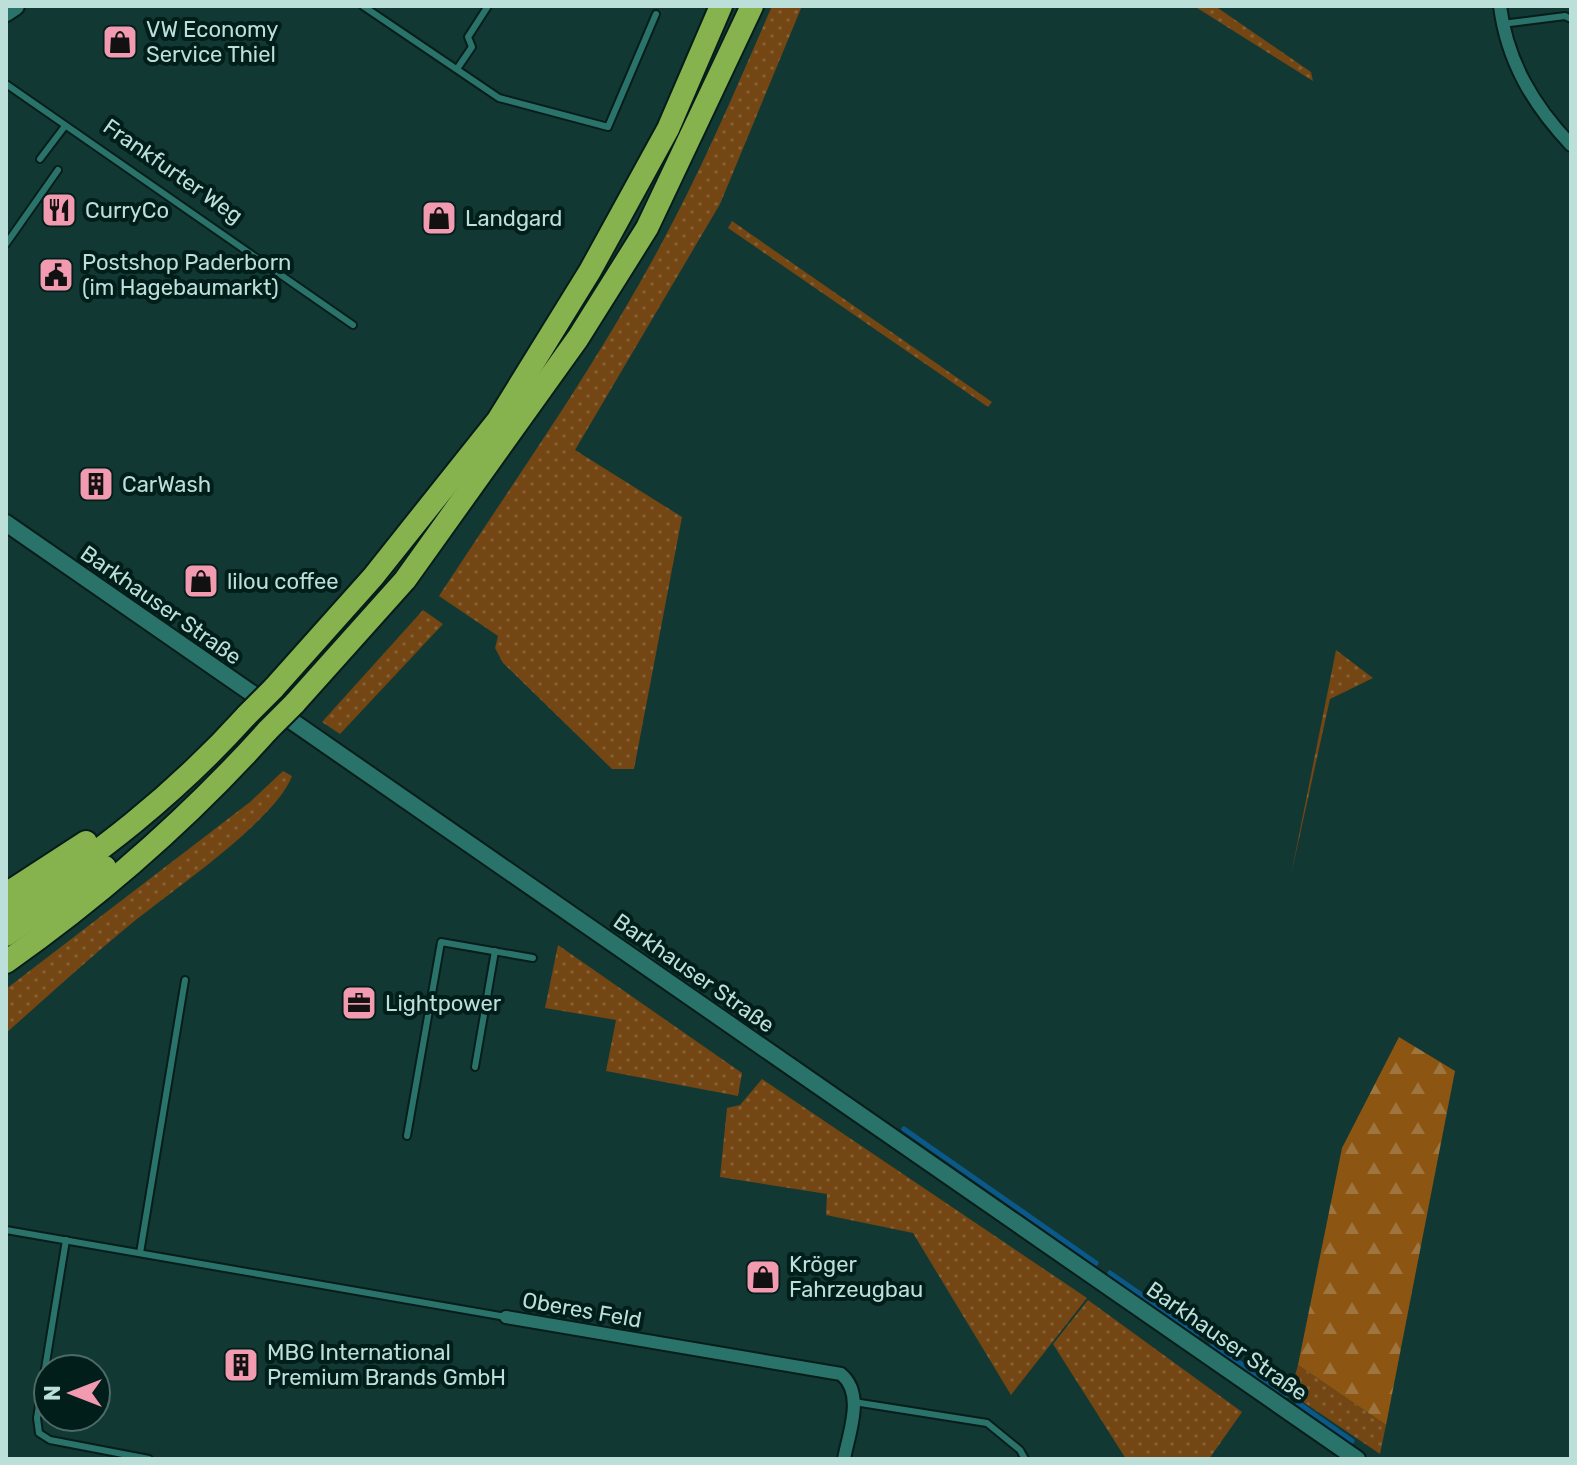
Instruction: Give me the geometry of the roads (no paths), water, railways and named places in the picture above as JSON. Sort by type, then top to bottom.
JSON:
[{"type":"highway","points":[[6,915],[127,830],[200,767],[378,571],[498,420],[590,271],[668,129],[721,6]]},
{"type":"highway","points":[[6,962],[107,884],[211,794],[400,586],[578,338],[647,228],[752,6]]},
{"type":"highway","points":[[6,894],[125,815],[247,715]]},
{"type":"highway","points":[[6,935],[91,878],[152,831],[268,730]]},
{"type":"main road","points":[[6,12],[15,6]]},
{"type":"street","points":[[1500,6],[1502,24],[1527,92],[1571,145]]},
{"type":"street","name":"Barkhauser Straße","points":[[6,523],[1357,1459]]},
{"type":"street","name":"Oberes Feld","points":[[506,1317],[831,1370],[851,1382],[854,1402]]},
{"type":"street","points":[[844,1459],[854,1402]]},
{"type":"lane","points":[[363,6],[499,98],[608,127],[656,14]]},
{"type":"lane","points":[[457,69],[472,47],[468,37],[488,6]]},
{"type":"lane","points":[[1502,24],[1565,16],[1571,19]]},
{"type":"lane","name":"Frankfurter Weg","points":[[6,84],[353,325]]},
{"type":"lane","points":[[40,159],[65,126]]},
{"type":"lane","points":[[6,244],[58,170]]},
{"type":"lane","points":[[407,1136],[441,942],[533,958]]},
{"type":"lane","points":[[475,1067],[495,951]]},
{"type":"lane","points":[[140,1253],[185,980]]},
{"type":"lane","name":"Oberes Feld","points":[[6,1230],[506,1317]]},
{"type":"lane","points":[[66,1240],[37,1418],[39,1433],[50,1440],[149,1459]]},
{"type":"lane","points":[[854,1402],[987,1423],[1025,1459]]},
{"type":"waterway","points":[[904,1129],[1096,1263]]},
{"type":"waterway","points":[[1110,1273],[1198,1334]]},
{"type":"waterway","points":[[1212,1344],[1286,1395]]},
{"type":"waterway","points":[[1298,1403],[1352,1441]]},
{"type":"place","name":"VW Economy Service Thiel","points":[[120,42]]},
{"type":"place","name":"CurryCo","points":[[59,210]]},
{"type":"place","name":"Landgard","points":[[439,218]]},
{"type":"place","name":"Postshop Paderborn (im Hagebaumarkt)","points":[[56,275]]},
{"type":"place","name":"CarWash","points":[[96,484]]},
{"type":"place","name":"lilou coffee","points":[[201,581]]},
{"type":"place","name":"Lightpower","points":[[359,1003]]},
{"type":"place","name":"Kröger Fahrzeugbau","points":[[763,1277]]},
{"type":"place","name":"MBG International Premium Brands GmbH","points":[[241,1365]]}]
